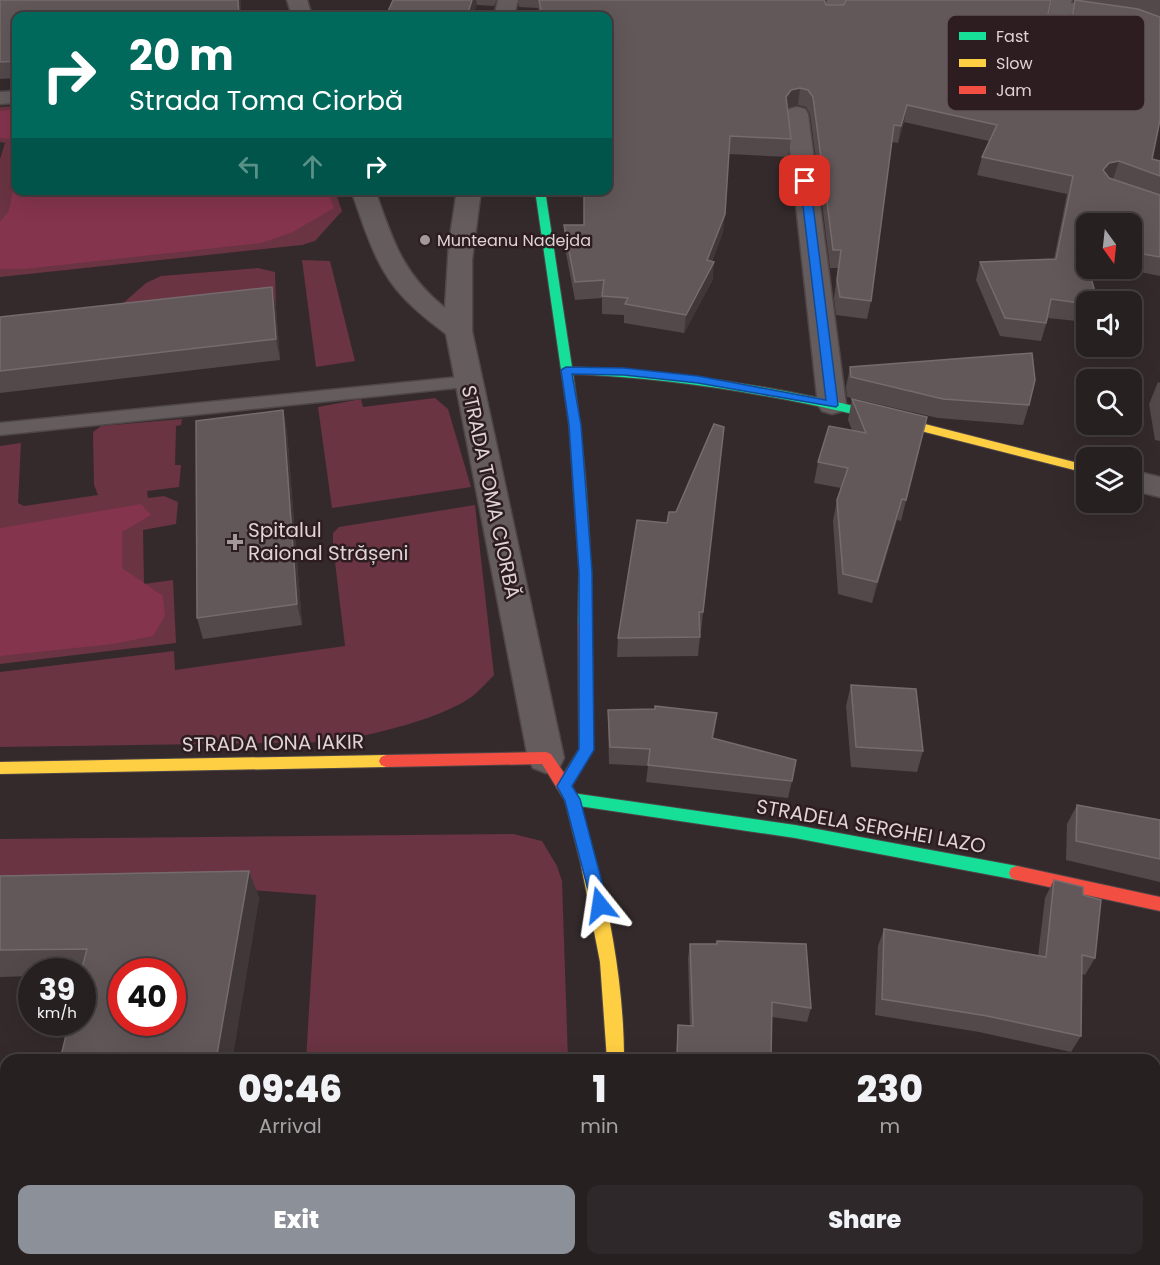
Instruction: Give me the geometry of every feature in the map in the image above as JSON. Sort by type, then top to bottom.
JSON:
[{"type":"street","points":[[1061,3],[1123,15]]},
{"type":"street","points":[[1145,21],[1160,29]]},
{"type":"street","points":[[797,114],[832,405]]},
{"type":"street","points":[[365,195],[384,247],[401,278],[420,299],[459,332]]},
{"type":"street","name":"STRADA TOMA CIORBĂ","points":[[468,195],[462,226],[458,293],[459,332],[546,758],[572,799],[600,905],[613,996],[616,1054]]},
{"type":"street","points":[[541,195],[575,425],[585,572],[586,750],[564,786]]},
{"type":"street","points":[[566,370],[624,372],[698,379],[832,405],[1076,466]]},
{"type":"street","points":[[1142,483],[1160,487]]},
{"type":"street","name":"STRADA IONA IAKIR","points":[[0,768],[546,758]]},
{"type":"street","name":"STRADELA SERGHEI LAZO","points":[[572,799],[682,813],[933,855],[1160,904]]},
{"type":"lane","points":[[0,429],[468,382]]},
{"type":"shaded area","points":[[12,106],[12,195],[336,195],[342,211],[315,241],[302,245],[0,277],[0,159],[5,143],[0,142],[0,107]]},
{"type":"shaded area","points":[[12,110],[12,140],[0,138],[0,111]]},
{"type":"shaded area","points":[[12,195],[329,195],[334,208],[291,233],[261,243],[25,269],[0,269],[0,222],[9,211]]},
{"type":"shaded area","points":[[302,260],[330,261],[355,361],[316,367]]},
{"type":"shaded area","points":[[258,268],[275,272],[276,308],[95,328],[146,283],[161,276]]},
{"type":"shaded area","points":[[435,398],[448,409],[471,487],[332,508],[318,407],[361,399],[363,407]]},
{"type":"shaded area","points":[[182,419],[181,425],[176,426],[175,465],[181,465],[179,487],[147,491],[148,498],[164,496],[178,502],[176,524],[143,530],[144,584],[173,580],[176,643],[0,664],[0,446],[21,443],[18,503],[24,506],[98,495],[94,485],[93,432],[101,426]]},
{"type":"shaded area","points":[[141,504],[151,515],[122,532],[122,568],[163,596],[165,616],[153,636],[113,644],[0,656],[0,528]]},
{"type":"shaded area","points":[[475,505],[494,675],[474,695],[461,703],[406,725],[331,742],[0,747],[0,672],[174,651],[175,670],[345,646],[333,533],[339,527]]},
{"type":"shaded area","points":[[513,834],[542,841],[557,866],[562,881],[568,1054],[306,1054],[316,895],[252,890],[0,893],[0,839]]},
{"type":"building","points":[[0,0],[238,0],[239,12],[12,12],[12,61],[0,62]]},
{"type":"building","points":[[393,0],[472,0],[468,12],[388,12]]},
{"type":"building","points":[[539,0],[824,0],[826,5],[844,5],[846,0],[1051,0],[1048,15],[947,15],[947,111],[1145,111],[1145,15],[1073,15],[1075,0],[1138,9],[1160,17],[1160,120],[1152,159],[1160,161],[1160,176],[1119,161],[1109,163],[1103,170],[1109,178],[1160,195],[1160,257],[1142,254],[1142,213],[1076,213],[1076,279],[1091,279],[1095,291],[1076,291],[1076,303],[1051,299],[1046,323],[1005,318],[980,262],[1056,259],[1073,176],[982,157],[997,125],[907,105],[901,126],[894,125],[871,301],[840,297],[837,280],[841,250],[833,250],[824,165],[822,165],[813,97],[808,90],[800,88],[791,90],[786,97],[791,139],[730,136],[725,214],[707,260],[714,262],[686,315],[625,304],[628,298],[602,296],[604,280],[575,282],[564,225],[584,225],[584,195],[612,195],[612,12],[541,12]]},
{"type":"building","points":[[272,287],[276,339],[0,371],[0,317]]},
{"type":"building","points":[[1032,353],[1035,380],[1029,405],[943,399],[851,377],[850,367]]},
{"type":"building","points":[[852,399],[927,417],[906,500],[902,499],[877,582],[843,574],[837,500],[848,468],[818,462],[829,426],[866,433]]},
{"type":"building","points":[[283,410],[297,604],[197,618],[196,421]]},
{"type":"building","points":[[714,424],[724,427],[703,612],[699,612],[700,637],[618,638],[637,520],[667,523],[669,512],[676,512]]},
{"type":"building","points":[[851,685],[916,689],[923,751],[856,747]]},
{"type":"building","points":[[655,706],[717,713],[712,738],[796,760],[792,781],[648,765],[650,749],[610,747],[608,710],[655,709]]},
{"type":"building","points":[[1077,805],[1160,820],[1160,859],[1076,841]]},
{"type":"building","points":[[249,871],[217,1054],[61,1054],[66,1036],[96,1036],[96,958],[85,958],[87,949],[0,950],[0,876]]},
{"type":"building","points":[[1054,880],[1083,887],[1083,895],[1101,900],[1095,958],[1082,955],[1081,1036],[987,1016],[882,999],[884,929],[1046,957]]},
{"type":"building","points":[[717,941],[806,944],[811,1008],[772,1002],[771,1054],[677,1054],[678,1025],[693,1026],[690,944],[717,944]]},
{"type":"traffic: fast","points":[[541,195],[575,425],[585,571],[585,624]]},
{"type":"traffic: fast","points":[[566,370],[642,375],[717,384],[866,413]]},
{"type":"traffic: fast","points":[[572,799],[795,831],[1017,873]]},
{"type":"traffic: slow","points":[[866,413],[1076,466]]},
{"type":"traffic: slow","points":[[0,768],[386,761]]},
{"type":"traffic: slow","points":[[589,865],[608,962],[616,1054]]},
{"type":"traffic: jam","points":[[564,786],[586,750],[585,624]]},
{"type":"traffic: jam","points":[[386,761],[546,758],[572,799],[589,865]]},
{"type":"traffic: jam","points":[[1017,873],[1160,904]]},
{"type":"place","name":"Munteanu Nadejda","points":[[425,240]]},
{"type":"place","name":"Spitalul Raional Strășeni","points":[[235,542]]},
{"type":"route","points":[[600,905],[572,799],[564,786],[586,750],[585,572],[575,425],[566,370],[624,372],[698,379],[832,405],[805,181]]}]
